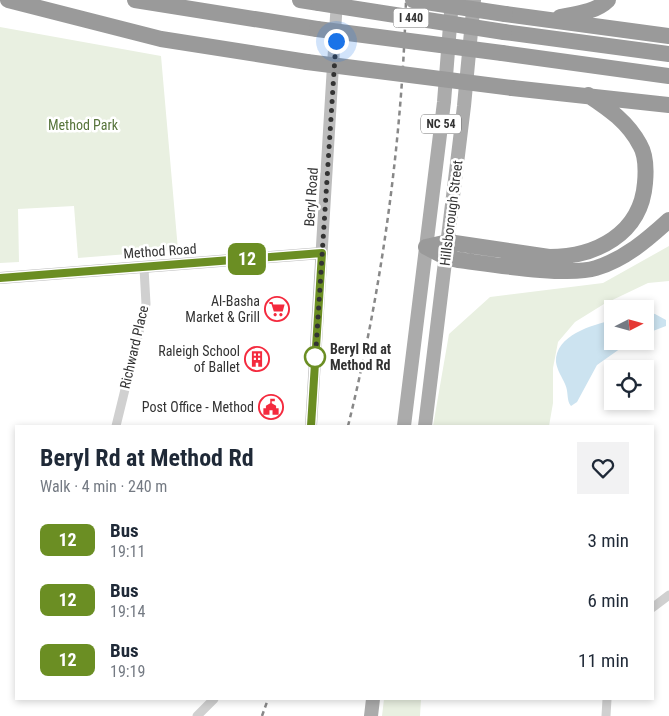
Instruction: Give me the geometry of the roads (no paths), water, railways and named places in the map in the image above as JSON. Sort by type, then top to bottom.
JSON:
[{"type":"highway","points":[[8,0],[161,39],[307,62],[512,88],[669,105]]},
{"type":"highway","name":"I 440","points":[[136,0],[317,29],[669,76]]},
{"type":"highway","name":"I 440","points":[[300,0],[504,32],[669,54]]},
{"type":"highway","points":[[413,0],[669,36]]},
{"type":"highway","points":[[546,20],[585,12],[604,4],[608,0]]},
{"type":"highway","points":[[446,250],[566,257],[592,250],[622,234],[640,209],[644,191],[646,175],[641,146],[618,115],[588,95]]},
{"type":"highway","points":[[426,247],[567,270],[594,269],[621,258],[669,220]]},
{"type":"main road","name":"Hillsborough Street","points":[[404,425],[445,93],[452,0]]},
{"type":"main road","name":"Hillsborough Street","points":[[425,425],[468,79],[474,0]]},
{"type":"main road","points":[[371,716],[373,700]]},
{"type":"street","name":"Beryl Road","points":[[311,425],[337,0]]},
{"type":"street","name":"Method Road","points":[[0,278],[322,253]]},
{"type":"street","name":"Richward Place","points":[[116,425],[146,304],[144,268]]},
{"type":"street","points":[[654,606],[669,595]]},
{"type":"street","points":[[197,716],[213,700]]},
{"type":"street","points":[[606,716],[607,700]]},
{"type":"water","points":[[654,314],[666,320],[666,326],[654,331]]},
{"type":"water","points":[[604,322],[604,350],[618,350],[597,365],[577,402],[571,406],[566,387],[558,371],[557,353],[568,338]]},
{"type":"railway","points":[[348,425],[371,322],[388,214],[400,106],[406,0]]},
{"type":"railway","points":[[262,716],[268,700]]},
{"type":"place","name":"Al-Basha Market & Grill","points":[[277,309]]},
{"type":"place","name":"Beryl Rd at Method Rd","points":[[315,357]]},
{"type":"place","name":"Raleigh School of Ballet","points":[[257,359]]},
{"type":"place","name":"Post Office - Method","points":[[271,407]]},
{"type":"park label","name":"Method Park","points":[[83,125]]}]
